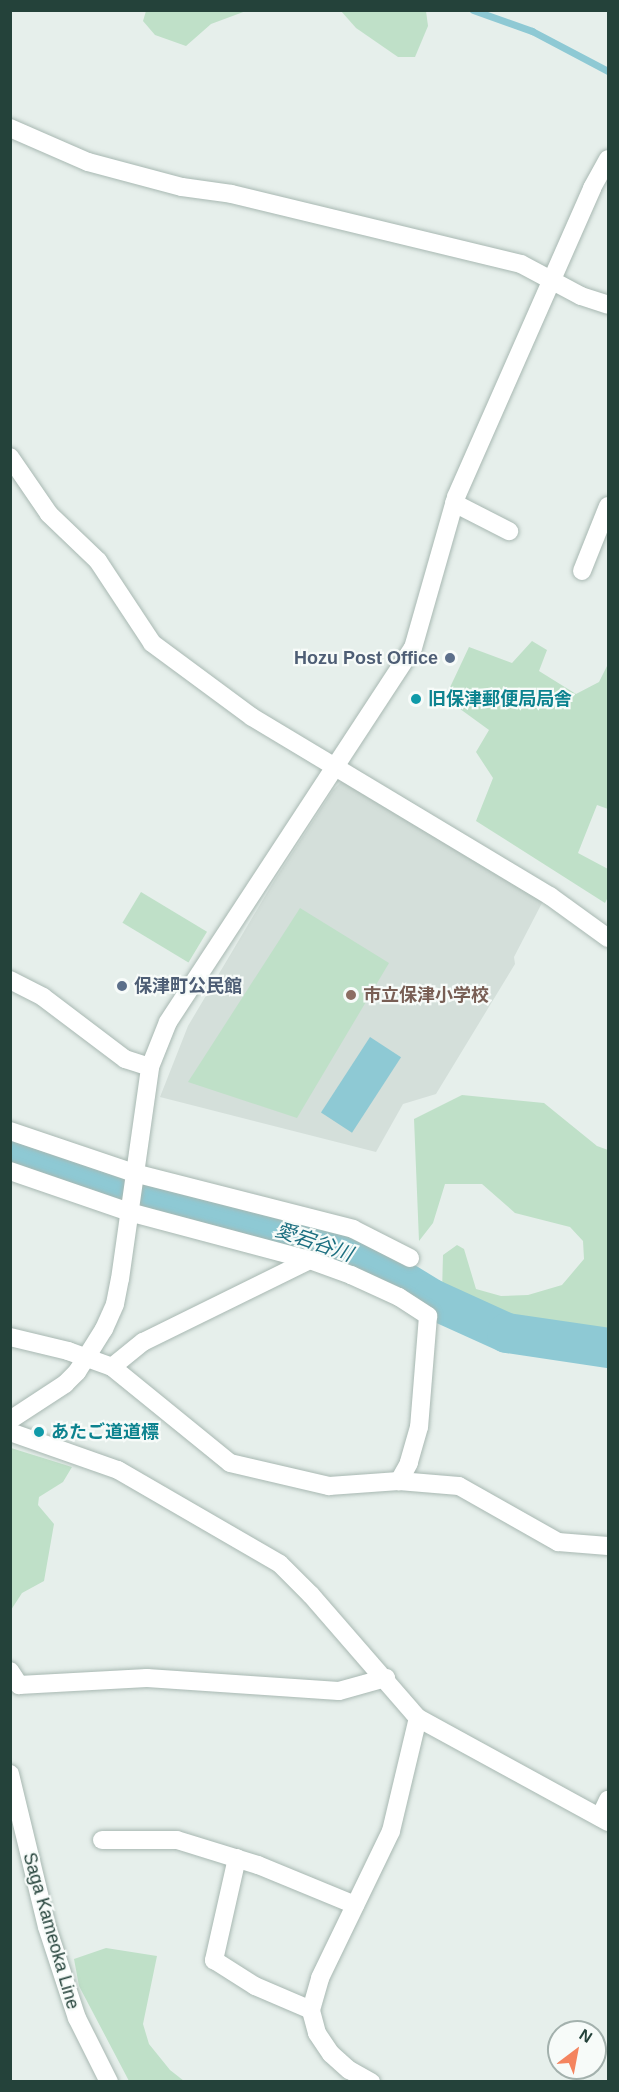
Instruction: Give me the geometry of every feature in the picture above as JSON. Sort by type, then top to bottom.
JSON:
[{"type":"street","points":[[10,128],[88,162],[182,187],[232,194],[424,238],[521,264],[582,296],[609,305]]},
{"type":"street","points":[[10,1420],[65,1384],[87,1358],[116,1304],[150,1067],[168,1022],[262,874],[337,766],[413,648],[454,503],[592,188],[609,159]]},
{"type":"street","points":[[10,457],[49,514],[98,561],[152,643],[252,717],[550,896],[609,938]]},
{"type":"street","points":[[454,503],[509,531]]},
{"type":"street","points":[[582,571],[609,506]]},
{"type":"street","points":[[10,980],[43,997],[125,1059],[150,1067]]},
{"type":"street","points":[[10,1131],[133,1175],[353,1229],[410,1258]]},
{"type":"street","points":[[10,1171],[309,1260],[351,1275],[399,1297],[428,1316],[419,1427],[409,1463],[399,1481]]},
{"type":"street","points":[[112,1367],[143,1342],[309,1260]]},
{"type":"street","points":[[10,1336],[112,1367],[230,1463],[329,1486],[399,1481],[459,1486],[558,1542],[609,1546]]},
{"type":"street","points":[[10,1432],[118,1470],[280,1564],[311,1594],[386,1678],[418,1718],[604,1819],[609,1800]]},
{"type":"street","points":[[10,1671],[19,1685],[147,1678],[339,1691],[386,1678]]},
{"type":"street","points":[[371,2082],[349,2070],[331,2054],[317,2033],[311,2010],[320,1978],[391,1831],[418,1718]]},
{"type":"street","name":"Saga Kameoka Line","points":[[10,1773],[47,1927],[77,2018],[109,2082]]},
{"type":"street","points":[[102,1840],[177,1840],[237,1858],[355,1905]]},
{"type":"street","points":[[237,1858],[214,1960],[255,1986],[311,2010]]},
{"type":"shaded area","name":"市立保津小学校","points":[[345,778],[543,901],[514,957],[515,964],[436,1094],[403,1104],[376,1152],[160,1097],[188,1026],[274,881],[333,790]]},
{"type":"green space","points":[[146,10],[246,11],[211,24],[186,46],[155,35],[143,21]]},
{"type":"green space","points":[[341,11],[426,11],[428,26],[415,57],[398,57],[356,28]]},
{"type":"green space","points":[[532,641],[547,650],[539,671],[576,694],[599,682],[608,664],[608,809],[597,805],[578,853],[608,869],[608,897],[605,903],[476,821],[493,778],[476,752],[489,730],[445,698],[469,647],[512,663]]},
{"type":"green space","points":[[141,892],[207,932],[188,963],[122,923]]},
{"type":"green space","points":[[300,908],[389,963],[297,1118],[188,1082]]},
{"type":"green space","points":[[462,1095],[544,1103],[597,1146],[608,1150],[608,1333],[564,1333],[481,1310],[442,1292],[443,1255],[457,1245],[464,1249],[476,1289],[501,1296],[528,1295],[562,1285],[584,1259],[583,1241],[570,1227],[515,1213],[482,1184],[445,1184],[433,1223],[419,1241],[414,1119]]},
{"type":"green space","points":[[11,1448],[72,1467],[63,1482],[39,1497],[38,1505],[54,1524],[44,1581],[22,1593],[11,1610]]},
{"type":"green space","points":[[106,1948],[157,1956],[143,2024],[149,2044],[170,2070],[184,2081],[129,2081],[79,1986],[74,1959]]},
{"type":"water","points":[[370,1037],[401,1057],[352,1133],[321,1112]]},
{"type":"waterway","points":[[473,10],[532,31],[608,71]]},
{"type":"waterway","name":"愛宕谷川","points":[[10,1152],[46,1165],[342,1248],[375,1264],[432,1299],[507,1333],[608,1348]]},
{"type":"place","name":"Hozu Post Office","points":[[450,658]]},
{"type":"place","name":"旧保津郵便局局舎","points":[[416,699]]},
{"type":"place","name":"保津町公民館","points":[[122,986]]},
{"type":"place","name":"市立保津小学校","points":[[351,995]]},
{"type":"place","name":"あたご道道標","points":[[39,1432]]}]
